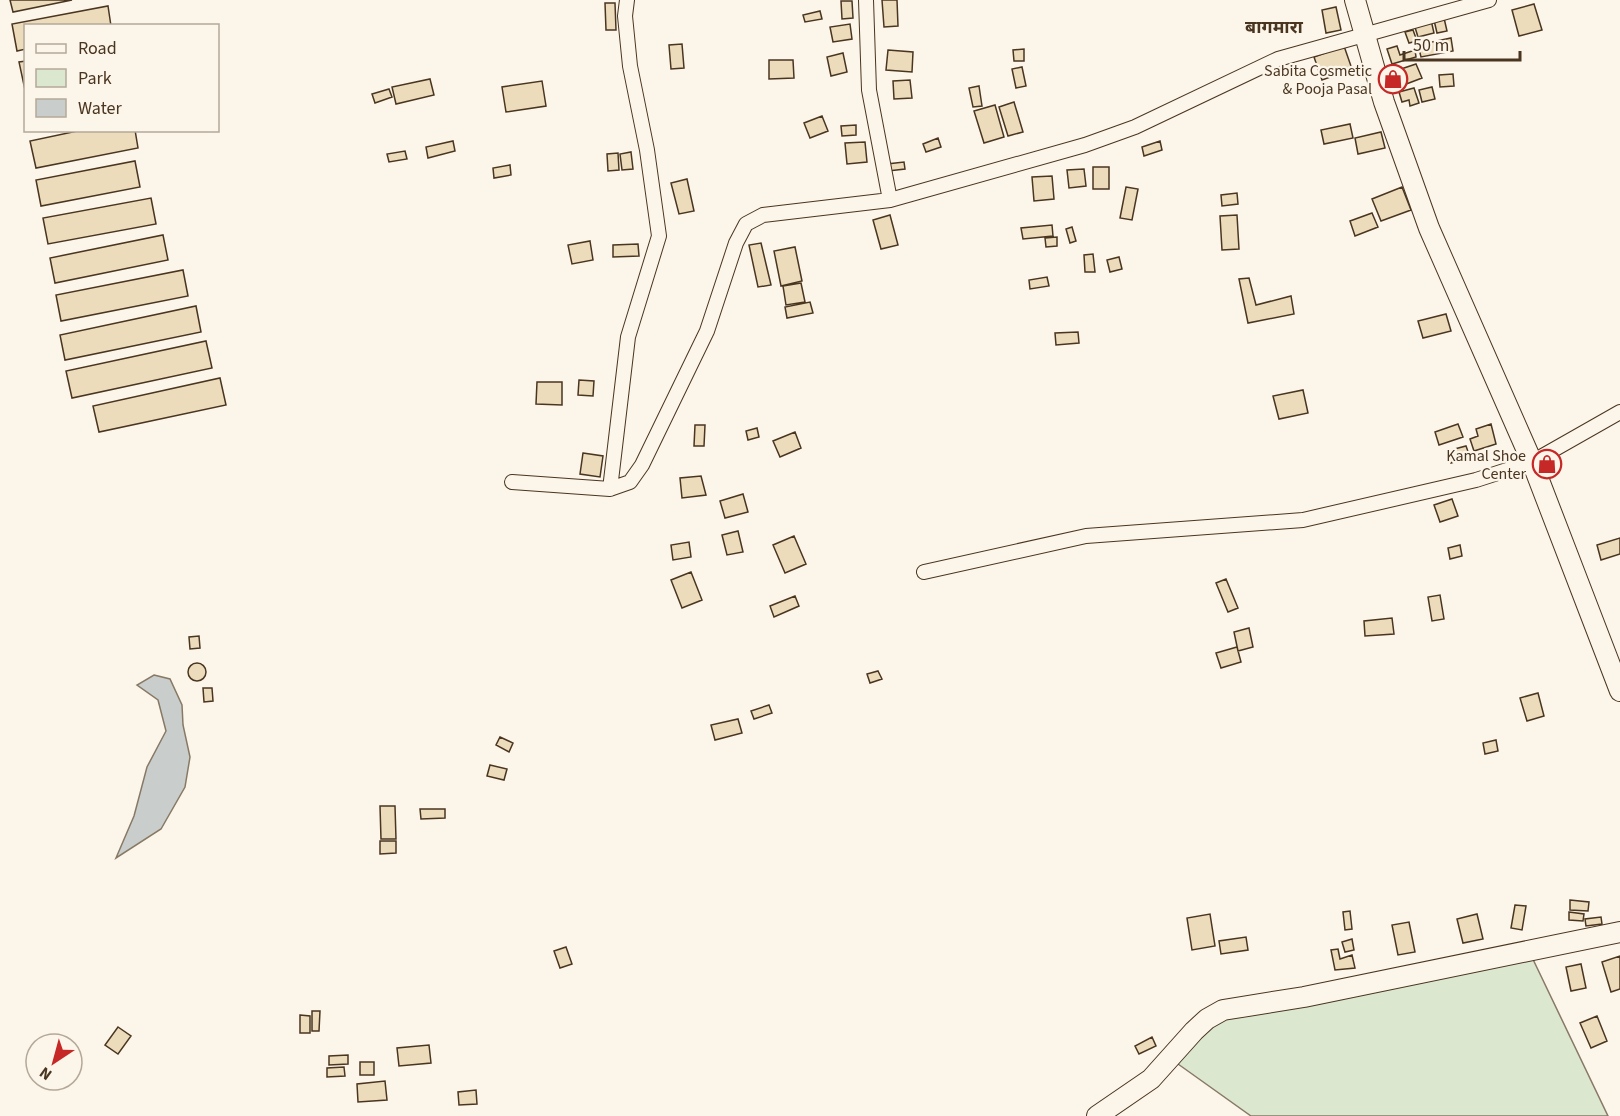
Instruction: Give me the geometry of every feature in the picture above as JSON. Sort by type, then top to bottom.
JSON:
[{"type":"main road","points":[[1354,0],[1384,102],[1429,228],[1533,462],[1620,691]]},
{"type":"main road","points":[[1097,1116],[1151,1079],[1194,1031],[1207,1019],[1223,1010],[1304,997],[1620,932]]},
{"type":"street","points":[[610,489],[628,337],[659,236],[647,150],[630,66],[625,16],[627,0]]},
{"type":"street","points":[[866,0],[869,90],[890,200]]},
{"type":"street","points":[[512,482],[610,489],[630,482],[642,465],[707,331],[736,243],[746,224],[763,215],[890,200],[1085,146],[1135,127],[1278,59],[1414,23],[1489,0]]},
{"type":"street","points":[[924,572],[1086,536],[1304,520],[1476,480],[1533,462],[1620,412]]},
{"type":"green space","points":[[1529,951],[1608,1116],[1251,1116],[1171,1059],[1207,1019]]},
{"type":"water","points":[[154,675],[170,679],[182,705],[183,725],[190,757],[185,787],[161,829],[116,858],[134,816],[147,767],[166,731],[158,700],[137,685]]},
{"type":"building","points":[[10,0],[72,0],[13,12]]},
{"type":"building","points":[[882,0],[897,0],[898,26],[884,27]]},
{"type":"building","points":[[841,1],[852,1],[853,18],[842,19]]},
{"type":"building","points":[[605,3],[615,3],[616,30],[606,30]]},
{"type":"building","points":[[1534,4],[1542,30],[1519,36],[1512,10]]},
{"type":"building","points":[[108,6],[111,24],[24,24],[24,49],[17,51],[12,24]]},
{"type":"building","points":[[1336,7],[1341,30],[1326,33],[1322,10]]},
{"type":"building","points":[[820,11],[822,19],[805,22],[803,15]]},
{"type":"building","points":[[1444,18],[1447,31],[1437,33],[1434,20]]},
{"type":"building","points":[[1431,20],[1434,33],[1418,37],[1414,24]]},
{"type":"building","points":[[850,24],[852,39],[833,42],[830,27]]},
{"type":"building","points":[[1413,30],[1417,41],[1409,43],[1405,32]]},
{"type":"building","points":[[1451,38],[1453,51],[1421,57],[1418,45]]},
{"type":"building","points":[[682,44],[684,68],[671,69],[669,45]]},
{"type":"building","points":[[1344,46],[1352,69],[1322,80],[1314,57]]},
{"type":"building","points":[[1397,46],[1400,55],[1415,50],[1416,57],[1392,64],[1387,49]]},
{"type":"building","points":[[1024,49],[1024,61],[1014,61],[1013,50]]},
{"type":"building","points":[[888,50],[913,52],[912,72],[886,70]]},
{"type":"building","points":[[843,53],[847,72],[831,76],[827,57]]},
{"type":"building","points":[[769,60],[793,60],[794,78],[769,79]]},
{"type":"building","points":[[24,61],[24,85],[19,62]]},
{"type":"building","points":[[1416,64],[1422,78],[1401,86],[1395,71]]},
{"type":"building","points":[[1022,67],[1026,86],[1016,88],[1012,69]]},
{"type":"building","points":[[1453,74],[1454,86],[1440,87],[1439,75]]},
{"type":"building","points":[[430,79],[434,95],[396,104],[392,87]]},
{"type":"building","points":[[910,80],[912,98],[894,99],[893,81]]},
{"type":"building","points":[[542,81],[546,106],[506,112],[502,87]]},
{"type":"building","points":[[979,86],[982,106],[973,107],[969,88]]},
{"type":"building","points":[[1432,87],[1435,99],[1422,102],[1419,90]]},
{"type":"building","points":[[1414,88],[1419,103],[1410,106],[1409,100],[1402,102],[1399,92]]},
{"type":"building","points":[[389,89],[392,97],[375,103],[372,94]]},
{"type":"building","points":[[1014,102],[1023,132],[1008,136],[999,107]]},
{"type":"building","points":[[995,105],[1004,137],[984,143],[974,111]]},
{"type":"building","points":[[822,116],[828,131],[810,138],[804,123]]},
{"type":"building","points":[[1350,124],[1353,138],[1324,144],[1321,130]]},
{"type":"building","points":[[856,125],[856,135],[842,136],[841,126]]},
{"type":"building","points":[[73,132],[135,132],[138,148],[36,168],[30,141]]},
{"type":"building","points":[[1381,132],[1385,148],[1358,154],[1355,138]]},
{"type":"building","points":[[938,138],[941,147],[926,152],[923,144]]},
{"type":"building","points":[[453,141],[455,151],[428,158],[426,147]]},
{"type":"building","points":[[1160,141],[1162,150],[1144,156],[1142,147]]},
{"type":"building","points":[[865,142],[867,162],[847,164],[845,143]]},
{"type":"building","points":[[405,151],[407,159],[389,162],[387,154]]},
{"type":"building","points":[[631,152],[633,169],[622,170],[620,154]]},
{"type":"building","points":[[618,153],[619,170],[608,171],[607,154]]},
{"type":"building","points":[[135,161],[140,187],[41,206],[36,180]]},
{"type":"building","points":[[904,162],[905,169],[888,171],[887,164]]},
{"type":"building","points":[[510,165],[511,175],[494,178],[493,168]]},
{"type":"building","points":[[1093,167],[1109,167],[1109,189],[1093,189]]},
{"type":"building","points":[[1084,169],[1086,186],[1069,188],[1067,170]]},
{"type":"building","points":[[1052,176],[1054,199],[1034,201],[1032,177]]},
{"type":"building","points":[[687,179],[694,211],[679,214],[671,183]]},
{"type":"building","points":[[1126,187],[1138,189],[1132,220],[1120,218]]},
{"type":"building","points":[[1402,187],[1411,210],[1381,221],[1372,199]]},
{"type":"building","points":[[1237,193],[1238,204],[1222,206],[1221,195]]},
{"type":"building","points":[[151,198],[156,224],[48,244],[43,218]]},
{"type":"building","points":[[1372,213],[1378,227],[1355,236],[1350,221]]},
{"type":"building","points":[[890,215],[898,245],[881,249],[873,220]]},
{"type":"building","points":[[1237,215],[1239,249],[1222,250],[1220,216]]},
{"type":"building","points":[[1052,225],[1053,236],[1023,239],[1021,228]]},
{"type":"building","points":[[1072,227],[1076,241],[1070,243],[1066,229]]},
{"type":"building","points":[[163,235],[168,260],[55,283],[50,258]]},
{"type":"building","points":[[1057,237],[1057,246],[1046,247],[1045,238]]},
{"type":"building","points":[[590,241],[593,260],[572,264],[568,245]]},
{"type":"building","points":[[761,243],[771,285],[758,287],[749,245]]},
{"type":"building","points":[[638,244],[639,256],[613,257],[613,245]]},
{"type":"building","points":[[795,247],[802,281],[781,286],[774,251]]},
{"type":"building","points":[[1093,254],[1095,272],[1085,272],[1084,255]]},
{"type":"building","points":[[1119,257],[1122,269],[1110,272],[1107,260]]},
{"type":"building","points":[[183,270],[188,296],[61,321],[56,295]]},
{"type":"building","points":[[1047,277],[1049,286],[1030,289],[1029,280]]},
{"type":"building","points":[[1249,278],[1256,305],[1291,296],[1294,314],[1248,323],[1239,279]]},
{"type":"building","points":[[801,283],[805,302],[786,305],[783,286]]},
{"type":"building","points":[[810,302],[813,313],[787,318],[785,307]]},
{"type":"building","points":[[196,306],[201,332],[65,360],[60,335]]},
{"type":"building","points":[[1446,314],[1451,331],[1423,338],[1418,321]]},
{"type":"building","points":[[1078,332],[1079,343],[1056,345],[1055,333]]},
{"type":"building","points":[[206,341],[212,368],[72,398],[66,371]]},
{"type":"building","points":[[220,378],[226,405],[99,432],[93,406]]},
{"type":"building","points":[[579,380],[594,381],[593,396],[578,395]]},
{"type":"building","points":[[537,382],[562,382],[562,405],[536,404]]},
{"type":"building","points":[[1303,390],[1308,413],[1279,419],[1273,396]]},
{"type":"building","points":[[1458,424],[1463,437],[1439,445],[1435,432]]},
{"type":"building","points":[[1491,424],[1496,444],[1474,451],[1470,439],[1478,436],[1476,429]]},
{"type":"building","points":[[695,425],[705,425],[704,446],[694,446]]},
{"type":"building","points":[[757,428],[759,437],[748,440],[746,431]]},
{"type":"building","points":[[795,432],[801,448],[780,457],[773,441]]},
{"type":"building","points":[[1466,446],[1470,457],[1451,463],[1447,451]]},
{"type":"building","points":[[583,453],[603,456],[600,477],[580,474]]},
{"type":"building","points":[[701,476],[706,495],[682,498],[680,478]]},
{"type":"building","points":[[743,494],[748,512],[725,518],[720,501]]},
{"type":"building","points":[[1452,499],[1458,516],[1440,522],[1434,505]]},
{"type":"building","points":[[738,531],[743,552],[727,555],[722,535]]},
{"type":"building","points":[[794,536],[806,564],[785,573],[773,545]]},
{"type":"building","points":[[1620,538],[1620,554],[1601,560],[1597,545]]},
{"type":"building","points":[[689,542],[691,557],[673,560],[671,545]]},
{"type":"building","points":[[1460,545],[1462,556],[1450,559],[1448,548]]},
{"type":"building","points":[[691,572],[702,600],[682,608],[671,580]]},
{"type":"building","points":[[1226,579],[1238,608],[1228,612],[1216,583]]},
{"type":"building","points":[[1440,595],[1444,619],[1432,621],[1428,597]]},
{"type":"building","points":[[795,596],[799,606],[774,617],[770,606]]},
{"type":"building","points":[[1392,618],[1394,634],[1365,636],[1364,621]]},
{"type":"building","points":[[1249,628],[1253,647],[1238,651],[1234,632]]},
{"type":"building","points":[[199,636],[200,648],[190,649],[189,637]]},
{"type":"building","points":[[1237,647],[1241,662],[1221,668],[1216,653]]},
{"type":"building","points":[[197,663],[203,666],[206,672],[203,678],[197,681],[191,678],[188,672],[191,666]]},
{"type":"building","points":[[878,671],[882,679],[870,683],[867,674]]},
{"type":"building","points":[[203,688],[212,688],[213,701],[204,702]]},
{"type":"building","points":[[1538,693],[1544,716],[1527,721],[1520,698]]},
{"type":"building","points":[[769,705],[772,713],[754,719],[751,711]]},
{"type":"building","points":[[738,719],[742,733],[715,740],[711,725]]},
{"type":"building","points":[[500,737],[513,743],[509,752],[496,745]]},
{"type":"building","points":[[1496,740],[1498,751],[1485,754],[1483,743]]},
{"type":"building","points":[[490,765],[507,769],[504,780],[487,776]]},
{"type":"building","points":[[380,806],[395,806],[396,839],[381,839]]},
{"type":"building","points":[[420,809],[445,809],[445,818],[421,819]]},
{"type":"building","points":[[380,841],[396,841],[396,853],[380,854]]},
{"type":"building","points":[[1570,900],[1589,902],[1588,911],[1570,910]]},
{"type":"building","points":[[1515,905],[1526,906],[1522,930],[1511,928]]},
{"type":"building","points":[[1350,911],[1352,929],[1345,930],[1343,912]]},
{"type":"building","points":[[1569,912],[1584,914],[1583,921],[1569,920]]},
{"type":"building","points":[[1210,914],[1215,946],[1192,950],[1187,918]]},
{"type":"building","points":[[1477,914],[1483,939],[1463,943],[1457,919]]},
{"type":"building","points":[[1601,917],[1602,924],[1586,926],[1585,919]]},
{"type":"building","points":[[1409,922],[1415,952],[1398,955],[1392,925]]},
{"type":"building","points":[[1246,937],[1248,950],[1221,954],[1219,941]]},
{"type":"building","points":[[1352,939],[1354,950],[1345,952],[1342,942]]},
{"type":"building","points":[[566,947],[572,964],[560,968],[554,951]]},
{"type":"building","points":[[1338,949],[1340,959],[1352,955],[1355,968],[1335,970],[1331,950]]},
{"type":"building","points":[[1620,956],[1620,989],[1611,992],[1602,962]]},
{"type":"building","points":[[1581,964],[1586,988],[1571,991],[1566,967]]},
{"type":"building","points":[[312,1011],[320,1011],[319,1031],[312,1031]]},
{"type":"building","points":[[300,1015],[310,1016],[310,1033],[300,1033]]},
{"type":"building","points":[[1597,1016],[1607,1041],[1591,1048],[1580,1023]]},
{"type":"building","points":[[118,1027],[131,1036],[118,1054],[105,1045]]},
{"type":"building","points":[[1152,1037],[1156,1046],[1139,1054],[1135,1046]]},
{"type":"building","points":[[429,1045],[431,1063],[399,1066],[397,1048]]},
{"type":"building","points":[[348,1055],[348,1064],[329,1065],[329,1056]]},
{"type":"building","points":[[360,1062],[374,1062],[374,1075],[360,1075]]},
{"type":"building","points":[[344,1067],[345,1076],[327,1077],[327,1068]]},
{"type":"building","points":[[385,1081],[387,1100],[358,1102],[357,1084]]},
{"type":"building","points":[[476,1090],[477,1104],[459,1105],[458,1092]]},
{"type":"place","name":"Sabita Cosmetic & Pooja Pasal","points":[[1393,79]]},
{"type":"place","name":"Kamal Shoe Center","points":[[1547,464]]},
{"type":"district","name":"बागमारा","points":[[1274,27]]}]
